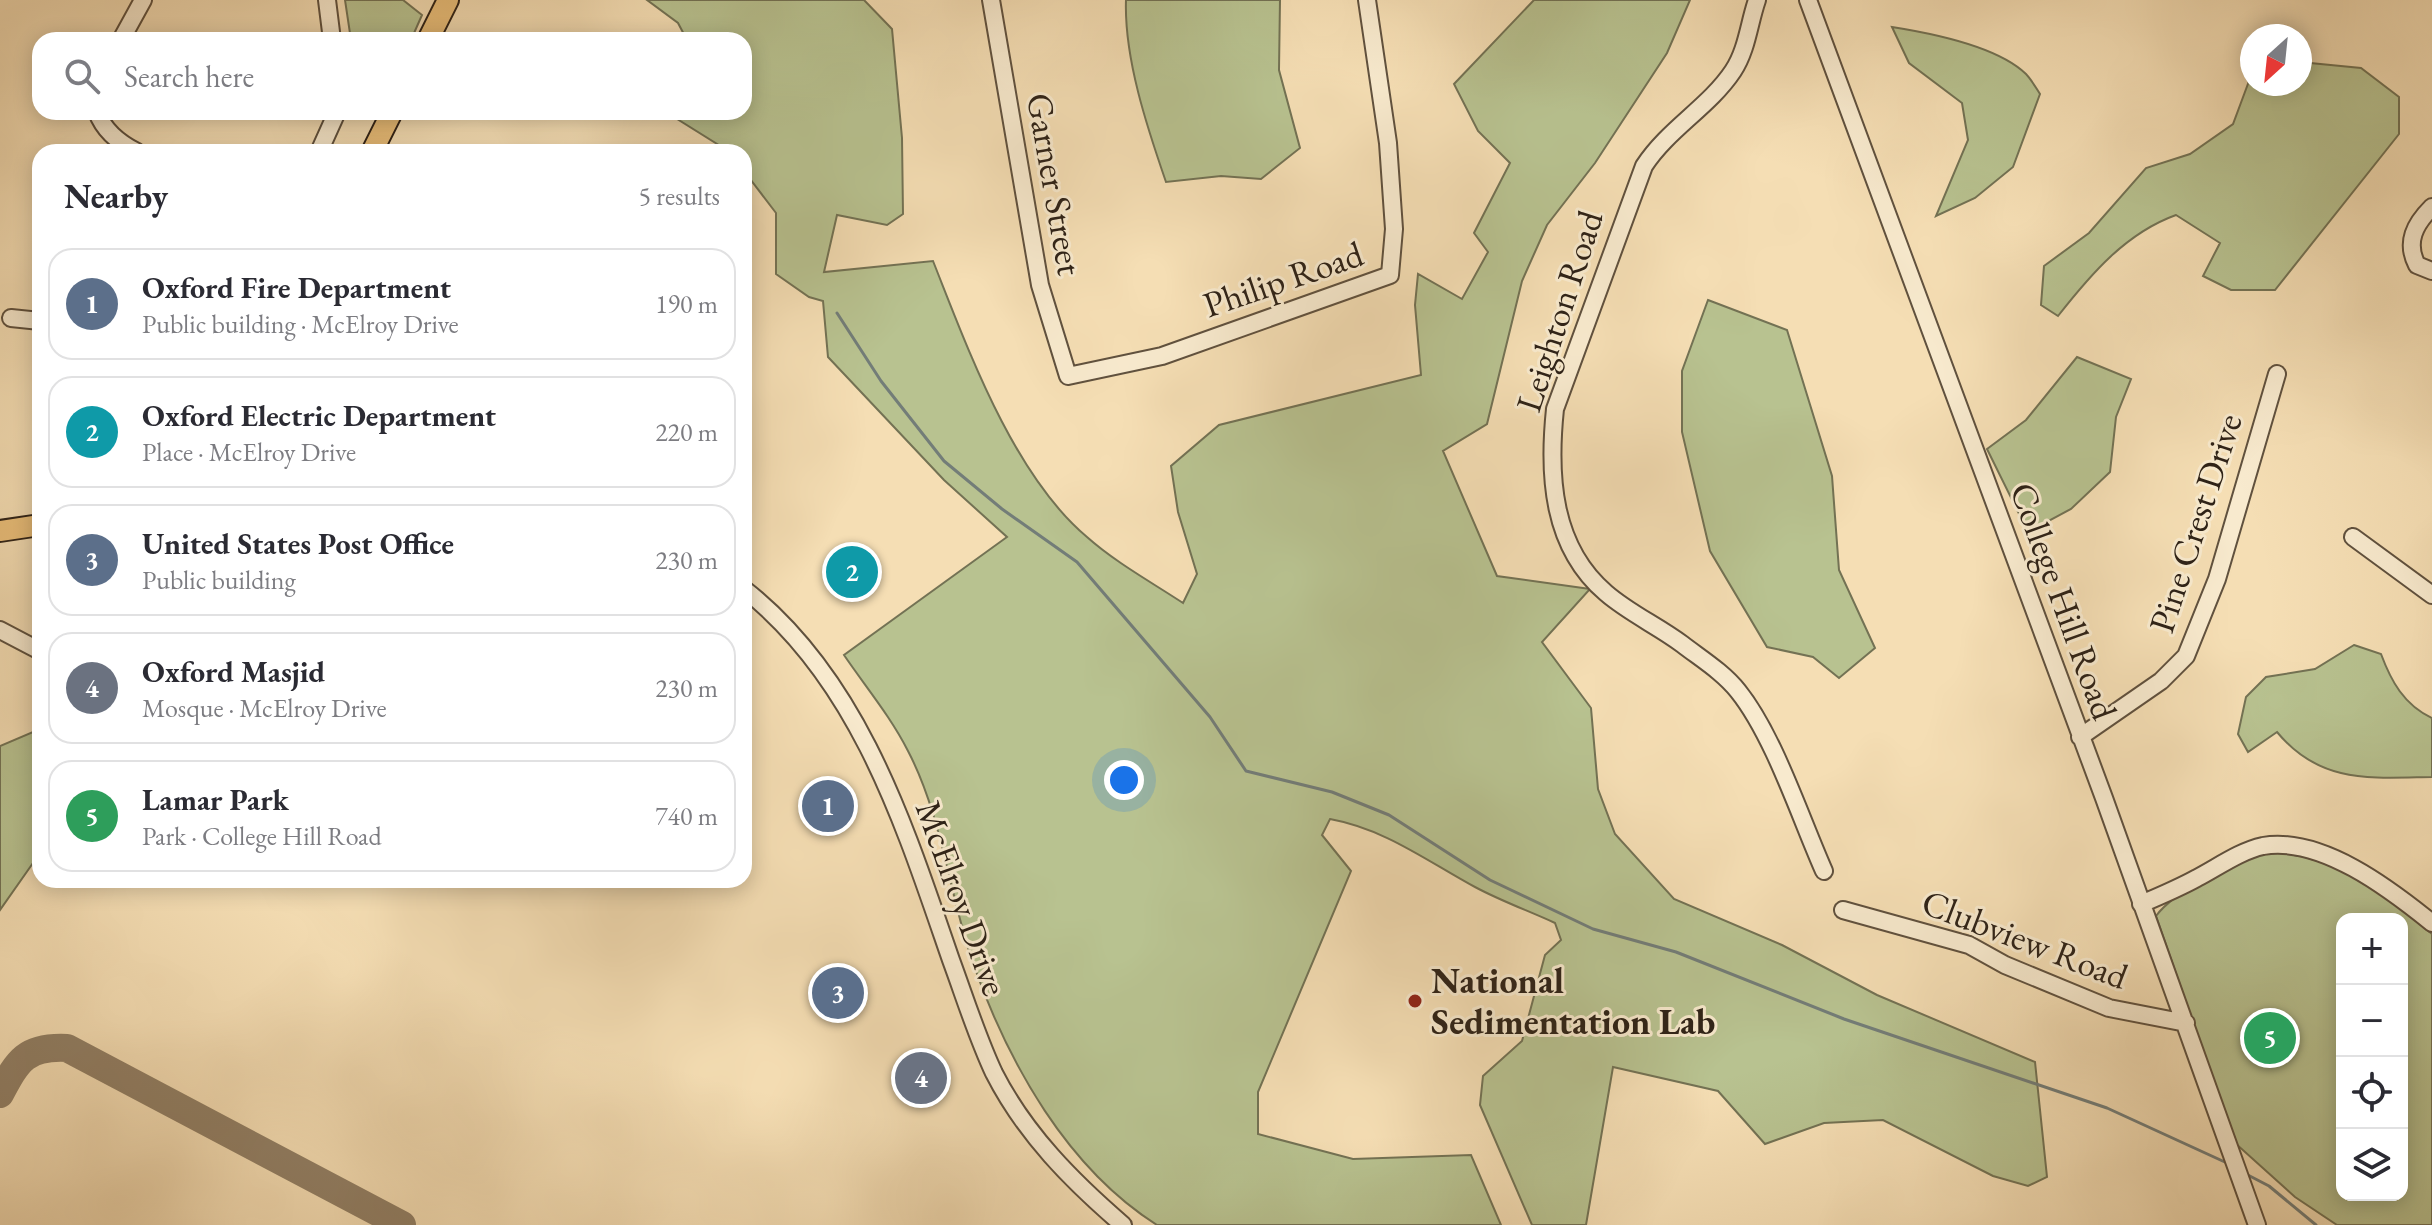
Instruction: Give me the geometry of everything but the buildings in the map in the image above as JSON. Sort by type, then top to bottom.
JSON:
[{"type":"main road","points":[[431,32],[445,1]]},
{"type":"main road","points":[[376,144],[388,120]]},
{"type":"main road","points":[[0,531],[32,526]]},
{"type":"street","points":[[125,32],[143,0]]},
{"type":"street","points":[[327,0],[331,32]]},
{"type":"street","name":"Garner Street","points":[[991,0],[1040,285],[1068,376]]},
{"type":"street","name":"Philip Road","points":[[1068,376],[1162,356],[1390,275],[1394,229],[1388,143],[1367,0]]},
{"type":"street","name":"Leighton Road","points":[[1757,0],[1743,52],[1733,71],[1657,146],[1644,166],[1555,409],[1551,448],[1553,486],[1571,554],[1589,576],[1608,594],[1702,659],[1736,688],[1755,715],[1824,871]]},
{"type":"street","name":"College Hill Road","points":[[1808,0],[2186,1023],[2257,1225]]},
{"type":"street","points":[[100,120],[121,144]]},
{"type":"street","points":[[323,144],[333,120]]},
{"type":"street","points":[[2432,207],[2420,219],[2412,238],[2411,253],[2417,265],[2432,271]]},
{"type":"street","points":[[11,318],[32,320]]},
{"type":"street","name":"Pine Crest Drive","points":[[2080,737],[2161,681],[2186,656],[2217,579],[2277,374]]},
{"type":"street","points":[[2353,537],[2432,595]]},
{"type":"street","name":"McElroy Drive","points":[[752,597],[806,653],[845,705],[874,758],[902,820],[995,1074],[1036,1140],[1083,1190],[1123,1225]]},
{"type":"street","points":[[0,630],[32,647]]},
{"type":"street","points":[[2141,904],[2242,854],[2264,846],[2291,846],[2346,864],[2400,897],[2432,923]]},
{"type":"street","name":"Clubview Road","points":[[1843,910],[1969,945],[2005,965],[2109,1008],[2186,1023]]},
{"type":"green space","points":[[345,0],[403,0],[422,15],[415,32],[350,32]]},
{"type":"green space","points":[[647,0],[864,0],[892,29],[902,138],[903,214],[887,225],[837,215],[824,272],[933,261],[995,409],[1037,480],[1061,511],[1087,537],[1183,603],[1197,574],[1178,512],[1171,466],[1219,425],[1421,375],[1415,305],[1418,274],[1462,299],[1488,252],[1474,233],[1510,163],[1478,131],[1454,84],[1534,0],[1690,0],[1667,53],[1595,163],[1547,225],[1522,281],[1487,424],[1443,451],[1497,576],[1590,589],[1542,642],[1591,708],[1598,789],[1615,834],[1674,899],[1782,945],[1877,995],[2035,1062],[2047,1177],[2028,1186],[1993,1176],[1883,1120],[1824,1123],[1765,1144],[1718,1091],[1613,1067],[1586,1225],[1532,1225],[1480,1105],[1483,1076],[1522,1041],[1545,955],[1561,940],[1555,923],[1485,892],[1387,838],[1330,819],[1322,835],[1351,871],[1258,1092],[1258,1134],[1353,1159],[1471,1155],[1501,1225],[1157,1225],[1125,1202],[1069,1144],[1045,1111],[1005,1040],[965,939],[938,830],[920,777],[894,726],[844,655],[1007,537],[944,480],[828,357],[823,301],[809,297],[776,274],[776,213],[752,182],[752,144],[717,144],[679,120],[752,120],[752,32],[683,32],[678,23]]},
{"type":"green space","points":[[1126,0],[1280,0],[1279,70],[1300,148],[1261,179],[1221,176],[1166,182],[1144,116],[1133,69]]},
{"type":"green space","points":[[1892,27],[1981,48],[2026,74],[2040,94],[2013,167],[1975,198],[1936,216],[1968,140],[1962,103],[1909,63]]},
{"type":"green space","points":[[2312,63],[2361,68],[2399,97],[2399,134],[2275,290],[2231,290],[2203,276],[2220,243],[2176,215],[2141,232],[2125,244],[2083,285],[2058,316],[2041,305],[2044,266],[2089,233],[2146,168],[2190,154],[2233,124],[2243,96],[2312,96]]},
{"type":"green space","points":[[1708,300],[1787,330],[1832,476],[1839,570],[1875,648],[1839,678],[1813,657],[1767,647],[1710,551],[1682,432],[1682,371]]},
{"type":"green space","points":[[2077,357],[2131,379],[2116,417],[2110,472],[2071,509],[2028,532],[1987,449],[2026,420]]},
{"type":"green space","points":[[2354,645],[2381,654],[2389,674],[2406,699],[2432,718],[2432,777],[2367,777],[2329,769],[2293,749],[2277,732],[2248,752],[2238,734],[2246,697],[2266,677],[2315,669]]},
{"type":"green space","points":[[32,732],[32,864],[0,910],[0,746]]},
{"type":"green space","points":[[2267,852],[2291,854],[2356,878],[2406,913],[2336,913],[2336,1201],[2408,1201],[2408,915],[2432,934],[2432,1225],[2337,1225],[2295,1197],[2235,1143],[2156,916],[2177,896],[2223,870]]},
{"type":"waterway","points":[[837,313],[881,381],[944,461],[1002,509],[1077,562],[1210,717],[1246,771],[1332,792],[1389,815],[1490,880],[1593,929],[1676,952],[1844,1019],[2107,1108],[2227,1163]]},
{"type":"waterway","points":[[2244,1173],[2269,1186],[2316,1225]]},
{"type":"taxiway","points":[[0,1094],[12,1072],[25,1058],[42,1050],[67,1048],[402,1225]]},
{"type":"place","name":"Oxford Electric Department","points":[[852,572]]},
{"type":"place","name":"Oxford Fire Department","points":[[828,806]]},
{"type":"place","name":"United States Post Office","points":[[838,993]]},
{"type":"place","name":"National Sedimentation Lab","points":[[1415,1001]]},
{"type":"place","name":"Lamar Park","points":[[2270,1038]]},
{"type":"place","name":"Oxford Masjid","points":[[921,1078]]}]
